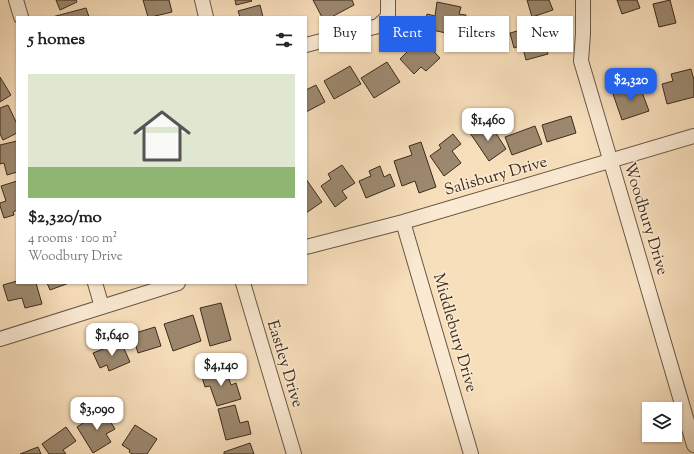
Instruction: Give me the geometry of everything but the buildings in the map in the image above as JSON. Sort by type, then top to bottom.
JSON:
[{"type":"street","points":[[16,0],[21,16]]},
{"type":"street","points":[[202,0],[206,16]]},
{"type":"street","points":[[307,45],[378,26],[388,17],[388,0]]},
{"type":"street","name":"Woodbury Drive","points":[[583,0],[581,61],[610,161],[624,203],[675,402]]},
{"type":"street","name":"Salisbury Drive","points":[[307,247],[403,222],[694,136]]},
{"type":"street","name":"Middlebury Drive","points":[[403,222],[471,454]]},
{"type":"street","points":[[95,284],[102,307]]},
{"type":"street","points":[[0,339],[175,284]]},
{"type":"street","name":"Eastley Drive","points":[[242,284],[294,454]]},
{"type":"street","name":"Woodbury Drive","points":[[682,428],[694,445]]}]
